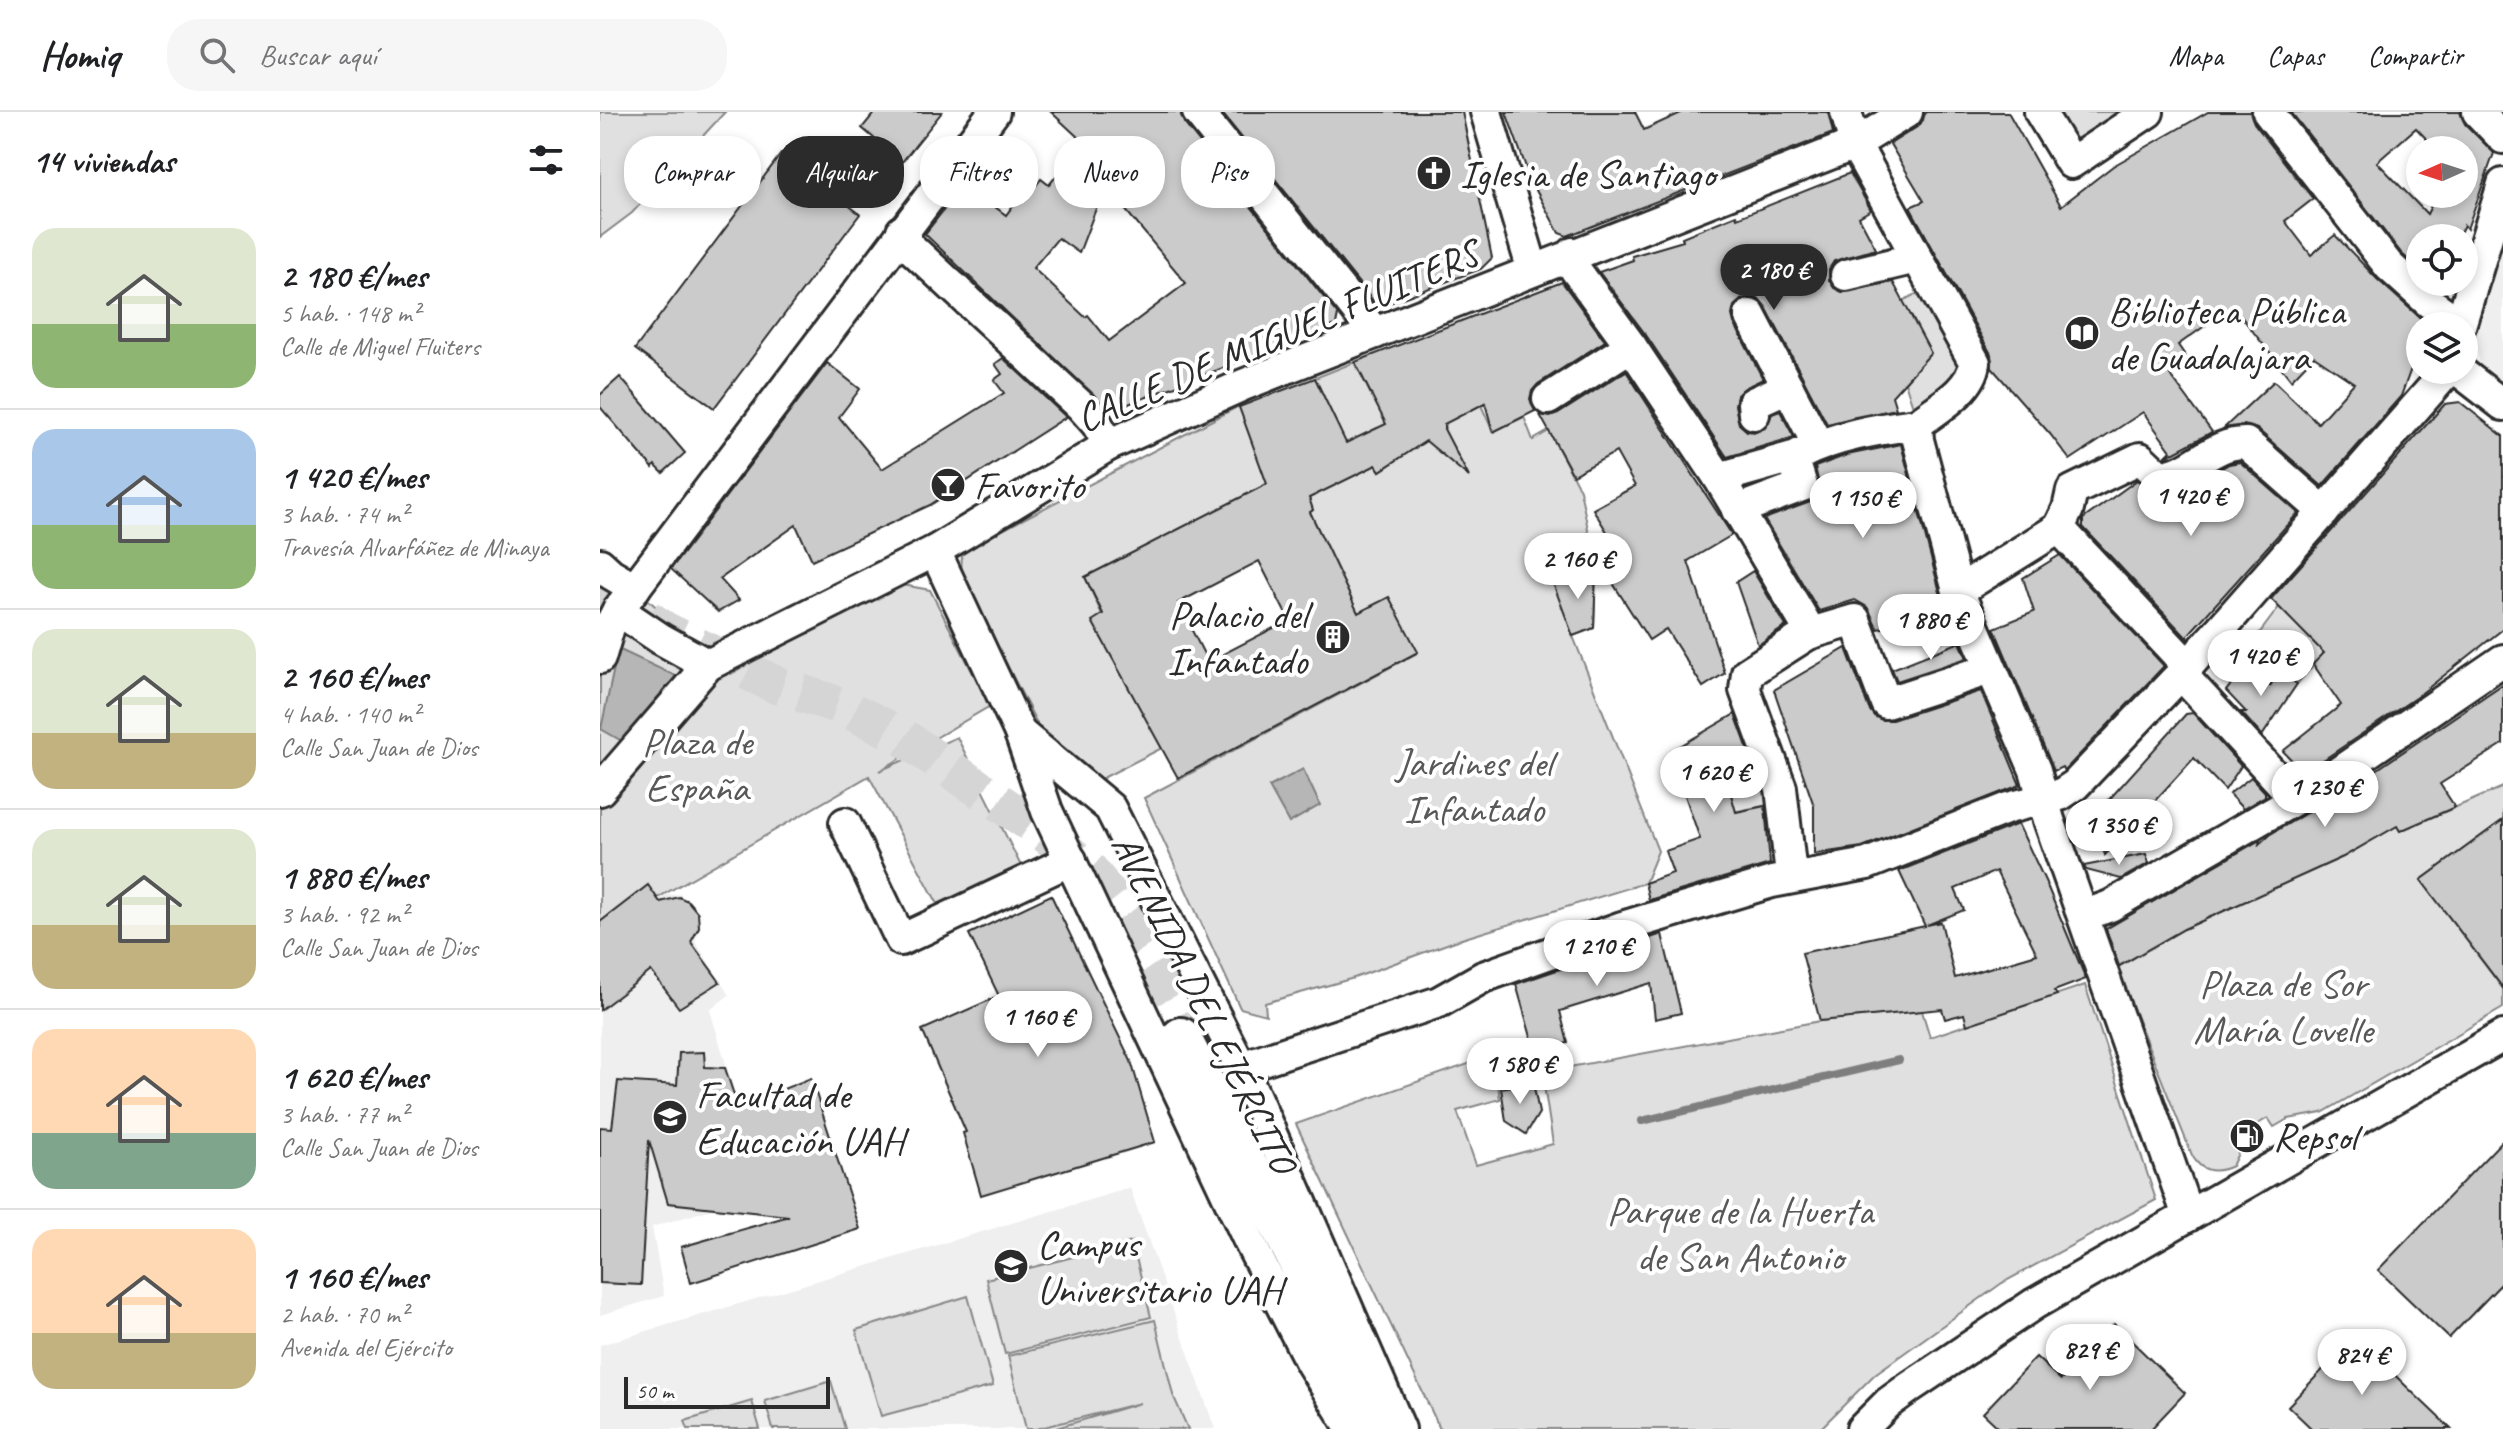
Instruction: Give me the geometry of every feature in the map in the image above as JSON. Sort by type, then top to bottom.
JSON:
[{"type":"main road","name":"AVENIDA DEL EJÉRCITO","points":[[1187,1033],[1376,1429]]},
{"type":"street","points":[[600,658],[612,592],[994,112]]},
{"type":"street","points":[[1198,112],[1375,333]]},
{"type":"street","points":[[1486,112],[1530,261],[1527,271]]},
{"type":"street","points":[[1719,478],[1875,430],[1917,424],[1964,388],[1974,372],[1975,363],[1855,144],[1846,112]]},
{"type":"street","name":"CALLE DE MIGUEL FLUITERS","points":[[703,670],[935,551],[1109,445],[1243,385],[1855,144],[1907,112]]},
{"type":"street","points":[[2040,112],[2071,163],[2148,112]]},
{"type":"street","points":[[2268,112],[2389,266],[2442,312]]},
{"type":"street","points":[[2478,112],[2503,138]]},
{"type":"street","points":[[2464,312],[2503,183]]},
{"type":"street","points":[[902,231],[909,246],[1081,406],[1097,424],[1109,445]]},
{"type":"street","points":[[1573,253],[1575,269],[1631,346],[1719,478],[1807,626],[1808,634]]},
{"type":"street","points":[[1846,275],[1917,258]]},
{"type":"street","points":[[1737,510],[1802,486],[1805,451],[1788,387],[1750,315]]},
{"type":"street","points":[[1548,399],[1631,346]]},
{"type":"street","points":[[1241,1067],[1439,1002],[1483,977],[1622,927],[1799,875],[1867,864],[2008,808],[2045,800],[2075,785],[2185,670],[2436,384]]},
{"type":"street","points":[[2475,384],[2503,405]]},
{"type":"street","points":[[1754,414],[1753,403],[1788,387]]},
{"type":"street","points":[[1917,424],[1918,440],[1958,591],[2035,770],[2188,1216]]},
{"type":"street","points":[[1958,591],[2059,528],[2072,491],[2140,458],[2159,476],[2173,476],[2229,443],[2246,443],[2324,512]]},
{"type":"street","points":[[2059,528],[2295,798]]},
{"type":"street","name":"AVENIDA DEL EJÉRCITO","points":[[935,551],[1020,733],[1047,811],[1250,1243],[1310,1361],[1352,1429]]},
{"type":"street","points":[[600,790],[703,670],[661,639],[612,592]]},
{"type":"street","points":[[1799,875],[1790,866],[1781,788],[1745,690],[1747,673],[1808,634],[1855,620],[1886,703],[1990,669]]},
{"type":"street","points":[[2082,911],[2091,913],[2110,906],[2323,783],[2503,660]]},
{"type":"street","name":"AVENIDA DEL EJÉRCITO","points":[[1020,733],[1110,808],[1241,1067],[1400,1429]]},
{"type":"street","name":"AVENIDA DEL EJÉRCITO","points":[[1057,832],[1060,817],[1069,803],[1081,797],[1101,800]]},
{"type":"street","points":[[845,823],[901,940],[1071,860]]},
{"type":"street","points":[[1862,1429],[1899,1395],[2034,1304],[2503,1036]]},
{"type":"shaded area","points":[[2503,242],[2503,383],[2481,367],[2478,321]]},
{"type":"shaded area","points":[[618,649],[680,678],[627,744],[601,729]]},
{"type":"shaded area","points":[[1303,769],[1320,805],[1289,823],[1269,787]]},
{"type":"shaded area","name":"Facultad de Educación UAH","points":[[679,894],[697,909],[701,925],[695,941],[729,995],[710,1010],[756,1166],[768,1192],[652,1227],[664,1296],[600,1315],[600,913],[657,896]]},
{"type":"shaded area","name":"Campus Universitario UAH","points":[[1130,1188],[1215,1429],[600,1429],[600,1345]]},
{"type":"green space","points":[[600,112],[725,112],[703,136],[624,136],[624,208],[637,208],[600,237]]},
{"type":"green space","points":[[2040,112],[2148,112],[2071,163]]},
{"type":"green space","points":[[1924,290],[1968,359],[1931,406],[1914,410],[1905,382],[1930,353],[1911,316],[1903,318],[1902,301]]},
{"type":"green space","points":[[1355,362],[1371,395],[1406,431],[1377,428],[1346,444],[1315,378]]},
{"type":"green space","name":"Jardines del Infantado","points":[[1481,405],[1493,432],[1524,417],[1533,440],[1549,431],[1580,490],[1596,568],[1594,628],[1573,636],[1658,851],[1645,883],[1455,941],[1354,978],[1265,1003],[1266,1015],[1240,1008],[1144,798],[1417,653],[1389,597],[1358,613],[1310,512],[1313,510],[1309,498],[1376,465],[1380,471],[1445,428],[1444,424]]},
{"type":"green space","points":[[1239,406],[1267,484],[1085,577],[1162,748],[1097,781],[1047,743],[961,575],[962,554]]},
{"type":"green space","name":"Plaza de España","points":[[892,583],[930,590],[990,706],[879,771],[957,737],[1022,868],[940,908],[869,776],[600,931],[600,664],[635,588],[731,674]]},
{"type":"green space","points":[[2279,607],[2324,653],[2297,684],[2278,673],[2270,686],[2244,668],[2237,677],[2214,658],[2234,635],[2249,647]]},
{"type":"green space","points":[[1754,763],[1768,796],[1768,805],[1733,812],[1724,770]]},
{"type":"green space","name":"Plaza de Sor María Lovelle","points":[[2503,787],[2503,820],[2421,880],[2503,989],[2503,1008],[2322,1113],[2288,1119],[2274,1127],[2268,1118],[2238,1136],[2242,1145],[2232,1166],[2214,1171],[2200,1165],[2192,1155],[2117,968],[2184,929],[2343,857],[2397,826],[2400,831]]},
{"type":"green space","name":"Parque de la Huerta de San Antonio","points":[[2085,985],[2156,1200],[2002,1283],[1875,1374],[1820,1429],[1440,1429],[1296,1124],[1494,1055],[1500,1099],[1457,1111],[1476,1165],[1553,1144],[1542,1072],[1820,1021],[1922,1011],[1930,1037]]},
{"type":"green space","points":[[1132,1242],[1151,1317],[1005,1354],[986,1279]]},
{"type":"green space","points":[[968,1296],[993,1386],[881,1416],[856,1330]]},
{"type":"green space","points":[[1155,1320],[1173,1395],[1188,1429],[1056,1428],[1140,1403],[1026,1429],[1008,1356]]},
{"type":"green space","points":[[831,1381],[845,1429],[773,1429],[765,1401]]},
{"type":"green space","points":[[752,1401],[760,1429],[688,1429],[685,1421]]},
{"type":"building","points":[[875,112],[942,112],[904,160],[904,136],[871,136],[862,128]]},
{"type":"building","points":[[1051,112],[1180,112],[1194,136],[1181,136],[1181,208],[1252,208],[1338,315],[1336,325],[1110,411],[925,234],[945,208],[997,208],[1006,215],[1011,208],[1038,208],[1038,183],[1041,179],[1049,185],[1054,179],[1054,208],[1096,208],[1079,253],[1058,238],[1033,268],[1085,317],[1088,315],[1109,341],[1186,283],[1124,208],[1165,208],[1165,136],[1077,136]]},
{"type":"building","points":[[1221,112],[1462,112],[1492,258],[1481,269],[1384,305],[1374,302],[1275,179],[1275,136],[1240,136]]},
{"type":"building","points":[[1506,112],[1635,112],[1644,130],[1683,112],[1828,112],[1833,133],[1567,236],[1559,233],[1531,181]]},
{"type":"building","points":[[1925,112],[2008,112],[2061,206],[2113,166],[2208,112],[2250,112],[2254,123],[2313,199],[2285,221],[2311,255],[2335,235],[2414,312],[2406,312],[2406,382],[2401,396],[2322,486],[2257,429],[2244,425],[2224,428],[2274,381],[2318,423],[2354,383],[2314,356],[2291,380],[2233,306],[2178,345],[2189,361],[2170,375],[2212,432],[2165,457],[2171,451],[2143,412],[2070,460],[1992,368],[1991,354],[1910,207],[1924,201],[1890,144],[1923,120]]},
{"type":"building","points":[[2291,112],[2460,112],[2465,124],[2477,136],[2424,136],[2416,128],[2377,162],[2406,192],[2406,208],[2421,208],[2427,214],[2430,208],[2474,208],[2469,224],[2406,224],[2406,258]]},
{"type":"building","points":[[2478,137],[2494,153],[2478,198]]},
{"type":"building","points":[[777,159],[777,208],[852,208],[860,214],[714,408],[635,349],[741,208],[761,208],[761,181]]},
{"type":"building","points":[[1850,173],[1871,210],[1859,217],[1876,249],[1834,261],[1829,269],[1829,280],[1834,288],[1842,292],[1893,282],[1931,353],[1892,396],[1896,409],[1827,424],[1766,307],[1759,299],[1742,299],[1734,306],[1734,323],[1763,379],[1737,395],[1735,405],[1739,424],[1747,431],[1756,432],[1765,428],[1772,414],[1780,411],[1794,437],[1727,457],[1646,335],[1599,272],[1633,260],[1632,256],[1683,241],[1682,237],[1736,215],[1737,218]]},
{"type":"building","name":"Palacio del Infantado","points":[[1562,282],[1605,341],[1538,384],[1530,399],[1535,411],[1493,432],[1485,403],[1444,424],[1469,477],[1426,441],[1380,471],[1376,465],[1309,498],[1313,510],[1310,512],[1358,613],[1389,597],[1418,652],[1178,778],[1092,621],[1103,614],[1085,577],[1267,484],[1239,407],[1315,378],[1346,443],[1386,424],[1355,362]],"holes":[[[1259,561],[1289,620],[1208,662],[1178,603]]]},
{"type":"building","points":[[1003,358],[1066,417],[930,505],[812,560],[796,525],[720,579],[739,600],[718,612],[671,569],[827,363],[860,389],[839,417],[882,469],[1004,393],[994,380],[1002,374],[995,364]]},
{"type":"building","points":[[1626,371],[1732,535],[1688,561],[1725,673],[1703,687],[1666,629],[1649,640],[1602,566],[1623,558],[1593,509],[1635,486],[1616,452],[1573,475],[1540,415],[1550,417],[1558,414]]},
{"type":"building","points":[[620,377],[685,453],[663,473],[655,465],[653,468],[600,407],[600,395]]},
{"type":"building","points":[[2460,402],[2503,436],[2503,629],[2418,696],[2304,773],[2283,751],[2341,705],[2313,664],[2324,653],[2271,599],[2445,404]]},
{"type":"building","points":[[1901,444],[1947,612],[1878,629],[1867,607],[1855,600],[1819,611],[1764,519],[1816,500],[1820,489],[1815,467],[1847,455]]},
{"type":"building","points":[[2240,462],[2298,513],[2188,635],[2188,639],[2083,527],[2083,519],[2137,480],[2153,493],[2174,492],[2229,464]]},
{"type":"building","points":[[2060,555],[2164,666],[2064,771],[2062,767],[2054,771],[1994,628],[2034,612],[2023,578]]},
{"type":"building","points":[[1596,568],[1594,628],[1573,636],[1553,583]]},
{"type":"building","points":[[1753,571],[1786,626],[1758,645],[1736,582]]},
{"type":"building","points":[[1960,642],[1967,658],[1897,681],[1892,669]]},
{"type":"building","points":[[1846,648],[1869,709],[1882,720],[1892,720],[1981,691],[2020,785],[1862,847],[1814,854],[1814,806],[1774,690]]},
{"type":"building","points":[[2244,668],[2270,686],[2278,672],[2297,684],[2262,736],[2241,712],[2246,712],[2226,691]]},
{"type":"building","points":[[2503,684],[2503,744],[2440,784],[2455,807],[2400,831],[2397,826],[2343,857],[2184,929],[2119,966],[2106,929],[2260,840],[2259,844],[2360,781]]},
{"type":"building","points":[[2193,713],[2241,766],[2225,790],[2194,758],[2105,855],[2095,823],[2096,814],[2186,714]]},
{"type":"building","points":[[1735,714],[1753,763],[1724,770],[1736,812],[1765,806],[1770,864],[1649,900],[1645,883],[1673,873],[1665,851],[1700,839],[1670,752]]},
{"type":"building","points":[[2251,777],[2265,796],[2243,809],[2229,794]]},
{"type":"building","points":[[2503,820],[2503,988],[2421,880]]},
{"type":"building","points":[[2018,824],[2086,979],[2054,991],[2057,995],[1967,1025],[1964,1014],[1945,1019],[1942,1009],[1820,1021],[1802,953],[1925,926],[1899,871]],"holes":[[[1996,871],[2037,954],[1955,978],[1941,922],[1927,925],[1964,910],[1955,889]]]},
{"type":"building","points":[[2146,854],[2149,863],[2121,879],[2086,870],[2084,866]]},
{"type":"building","points":[[648,885],[660,902],[679,897],[688,901],[698,913],[699,927],[691,942],[720,982],[679,1008],[651,971],[600,1010],[600,922]]},
{"type":"building","points":[[1051,895],[1131,1061],[1155,1142],[981,1195],[963,1133],[966,1132],[922,1030],[999,996],[969,934]]},
{"type":"building","points":[[1662,934],[1681,1013],[1655,1019],[1651,983],[1560,1011],[1568,1043],[1535,1051],[1516,984]]},
{"type":"building","points":[[704,1052],[705,1067],[725,1068],[738,1107],[811,1078],[860,1229],[691,1283],[681,1247],[789,1216],[668,1203],[649,1140],[641,1285],[600,1283],[600,1127],[612,1128],[618,1081],[677,1085],[679,1053]]},
{"type":"building","points":[[1533,1082],[1539,1113],[1526,1134],[1506,1121],[1501,1088]]},
{"type":"building","points":[[2503,1140],[2503,1282],[2449,1338],[2378,1270]]},
{"type":"building","points":[[2114,1324],[2185,1393],[2151,1429],[2000,1429],[1983,1413],[2036,1357],[2061,1380]]},
{"type":"building","points":[[2355,1336],[2451,1429],[2312,1429],[2288,1406]]},
{"type":"waterway","points":[[1642,1121],[1899,1060]]},
{"type":"tunnel","points":[[600,586],[664,630],[776,685],[841,706],[898,734],[1042,831],[1090,871],[1118,906],[1163,972],[1192,1029]]},
{"type":"place","name":"Iglesia de Santiago","points":[[1434,173]]},
{"type":"place","name":"Biblioteca Pública de Guadalajara","points":[[2082,333]]},
{"type":"place","name":"Favorito","points":[[948,485]]},
{"type":"place","name":"Palacio del Infantado","points":[[1333,637]]},
{"type":"place","name":"Facultad de Educación UAH","points":[[670,1117]]},
{"type":"place","name":"Repsol","points":[[2247,1136]]},
{"type":"place","name":"Campus Universitario UAH","points":[[1011,1266]]}]
